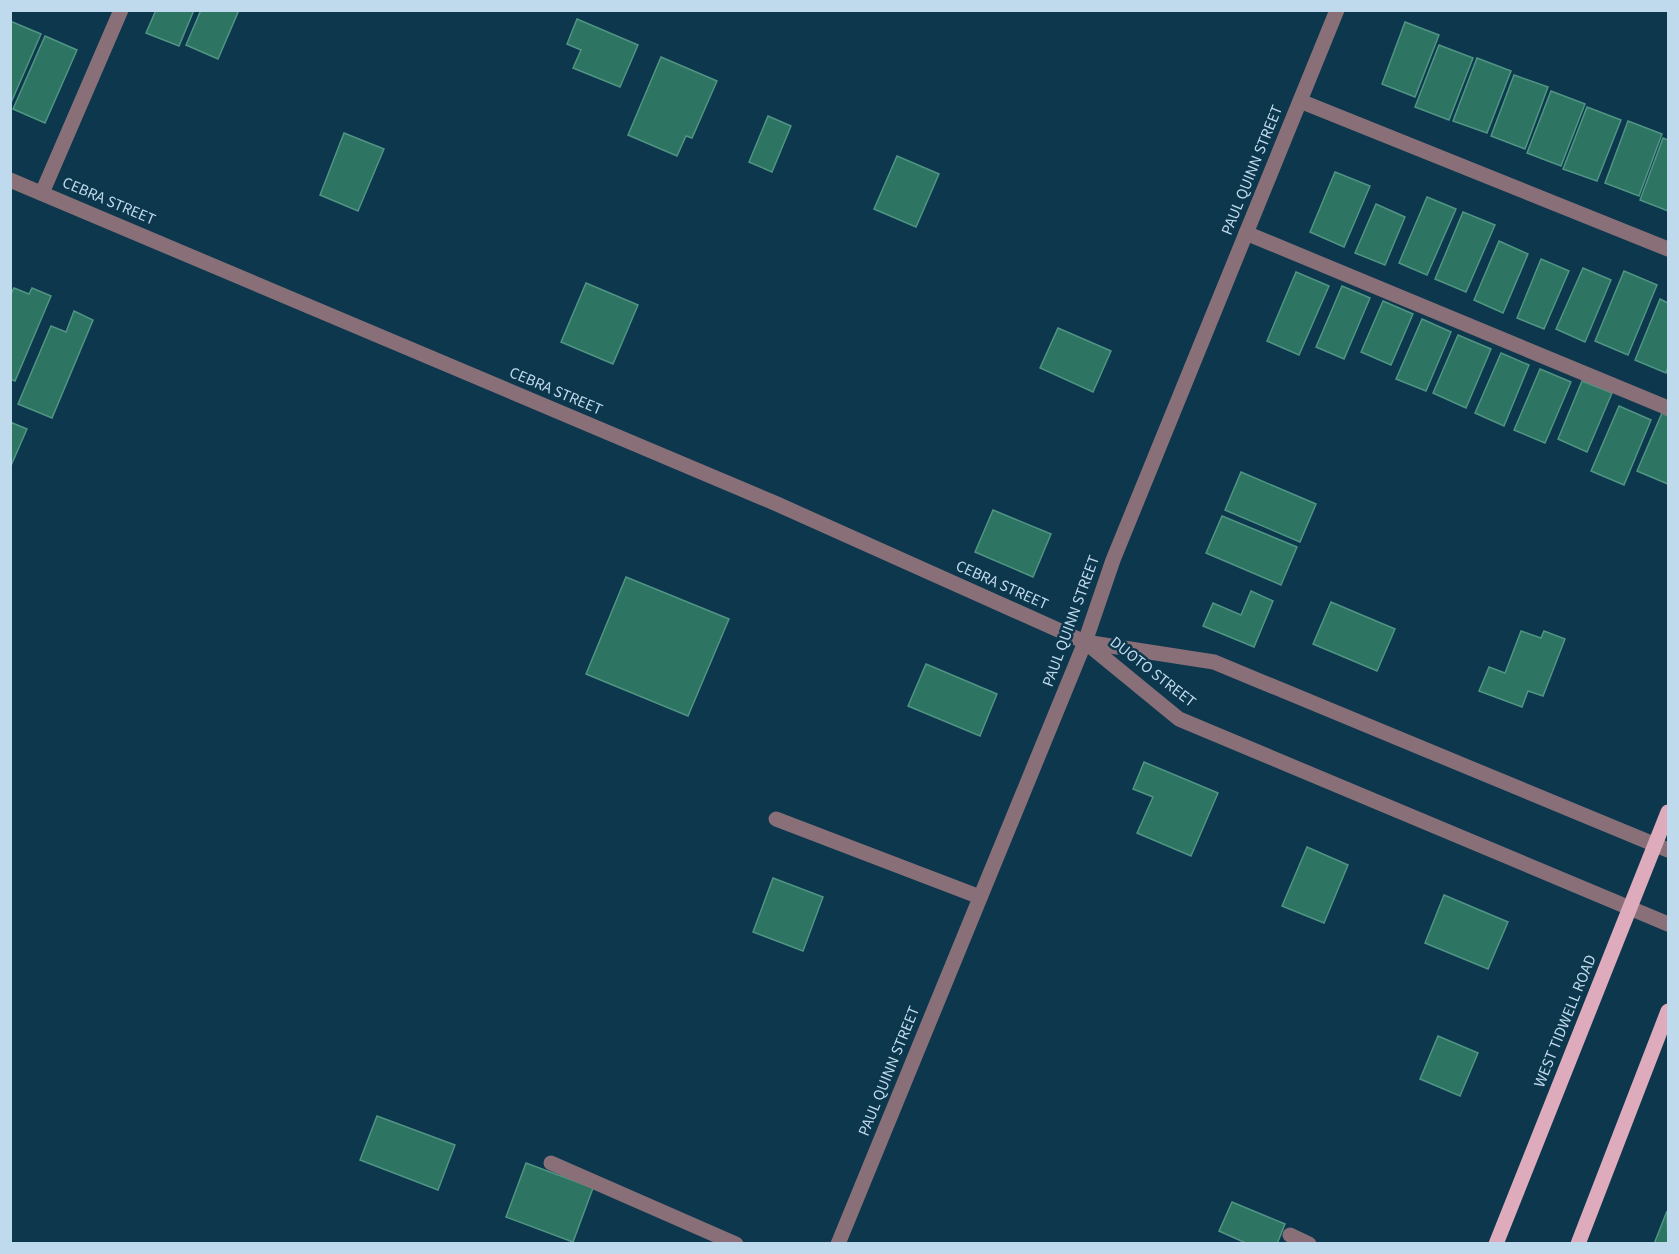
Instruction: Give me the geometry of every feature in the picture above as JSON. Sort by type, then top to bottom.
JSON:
[{"type":"main road","name":"WEST TIDWELL ROAD","points":[[1496,1244],[1630,908],[1662,848],[1668,812]]},
{"type":"main road","points":[[1578,1244],[1668,1011]]},
{"type":"street","points":[[42,193],[121,10]]},
{"type":"street","name":"PAUL QUINN STREET","points":[[838,1244],[1085,642],[1113,560],[1337,10]]},
{"type":"street","points":[[1300,101],[1668,249]]},
{"type":"street","name":"CEBRA STREET","points":[[10,180],[766,499],[1085,642]]},
{"type":"street","points":[[1246,233],[1668,408]]},
{"type":"street","name":"DUOTO STREET","points":[[1085,642],[1214,662],[1662,848]]},
{"type":"street","name":"DUOTO STREET","points":[[1085,642],[1179,719],[1668,924]]},
{"type":"street","points":[[776,819],[980,897]]},
{"type":"street","points":[[551,1163],[736,1244]]},
{"type":"street","points":[[1290,1235],[1309,1244]]},
{"type":"building","points":[[156,10],[194,10],[179,46],[146,33]]},
{"type":"building","points":[[201,10],[239,10],[218,59],[186,45]]},
{"type":"building","points":[[577,19],[638,45],[620,87],[573,68],[581,50],[567,44]]},
{"type":"building","points":[[10,21],[41,34],[10,105]]},
{"type":"building","points":[[1405,22],[1439,35],[1415,97],[1382,84]]},
{"type":"building","points":[[45,36],[77,50],[45,123],[13,109]]},
{"type":"building","points":[[1439,45],[1473,58],[1449,120],[1415,107]]},
{"type":"building","points":[[661,57],[717,81],[692,138],[686,136],[677,156],[628,135]]},
{"type":"building","points":[[1477,58],[1511,71],[1487,133],[1453,121]]},
{"type":"building","points":[[1514,75],[1548,87],[1525,149],[1491,136]]},
{"type":"building","points":[[1551,91],[1585,104],[1561,166],[1527,153]]},
{"type":"building","points":[[1587,107],[1621,120],[1597,181],[1563,169]]},
{"type":"building","points":[[768,116],[791,126],[772,172],[749,162]]},
{"type":"building","points":[[1628,121],[1662,134],[1639,196],[1605,183]]},
{"type":"building","points":[[344,133],[384,149],[358,211],[320,195]]},
{"type":"building","points":[[1663,138],[1668,140],[1668,211],[1640,200]]},
{"type":"building","points":[[897,156],[939,174],[916,227],[874,209]]},
{"type":"building","points":[[1335,172],[1370,186],[1344,247],[1310,232]]},
{"type":"building","points":[[1427,197],[1456,209],[1427,275],[1399,263]]},
{"type":"building","points":[[1376,204],[1405,217],[1385,265],[1355,253]]},
{"type":"building","points":[[1463,212],[1495,225],[1466,292],[1435,279]]},
{"type":"building","points":[[1499,241],[1528,254],[1503,313],[1474,300]]},
{"type":"building","points":[[1541,259],[1569,271],[1544,329],[1517,318]]},
{"type":"building","points":[[1583,268],[1611,280],[1585,342],[1556,329]]},
{"type":"building","points":[[1624,271],[1657,285],[1628,355],[1595,341]]},
{"type":"building","points":[[1296,272],[1329,286],[1299,355],[1267,341]]},
{"type":"building","points":[[586,283],[638,305],[613,364],[561,342]]},
{"type":"building","points":[[1342,286],[1370,298],[1344,359],[1316,347]]},
{"type":"building","points":[[14,288],[29,294],[32,288],[51,296],[15,381],[10,379],[10,296]]},
{"type":"building","points":[[1660,299],[1668,303],[1668,367],[1666,373],[1635,360]]},
{"type":"building","points":[[1383,301],[1413,314],[1391,365],[1361,352]]},
{"type":"building","points":[[74,311],[93,320],[52,418],[18,404],[51,326],[66,332]]},
{"type":"building","points":[[1422,319],[1451,332],[1426,391],[1396,379]]},
{"type":"building","points":[[1058,328],[1111,351],[1093,392],[1040,368]]},
{"type":"building","points":[[1458,335],[1491,349],[1466,408],[1433,393]]},
{"type":"building","points":[[1501,353],[1529,365],[1504,426],[1475,413]]},
{"type":"building","points":[[1540,369],[1571,382],[1545,443],[1514,430]]},
{"type":"building","points":[[1582,381],[1612,393],[1587,452],[1558,439]]},
{"type":"building","points":[[1619,406],[1651,420],[1624,485],[1591,471]]},
{"type":"building","points":[[1662,413],[1668,416],[1668,484],[1637,471]]},
{"type":"building","points":[[10,422],[27,429],[10,468]]},
{"type":"building","points":[[1241,472],[1316,504],[1300,542],[1225,510]]},
{"type":"building","points":[[993,510],[1051,534],[1033,577],[975,552]]},
{"type":"building","points":[[1222,516],[1297,547],[1281,585],[1206,553]]},
{"type":"building","points":[[626,577],[729,619],[688,716],[586,674]]},
{"type":"building","points":[[1251,591],[1273,601],[1254,647],[1203,626],[1213,603],[1241,615]]},
{"type":"building","points":[[1331,602],[1395,629],[1377,671],[1313,644]]},
{"type":"building","points":[[1521,631],[1541,638],[1544,631],[1565,639],[1543,696],[1528,691],[1522,707],[1479,691],[1489,667],[1505,673]]},
{"type":"building","points":[[926,664],[997,694],[980,736],[908,706]]},
{"type":"building","points":[[1144,762],[1218,793],[1191,856],[1137,833],[1153,797],[1133,789]]},
{"type":"building","points":[[1307,847],[1348,865],[1324,923],[1282,906]]},
{"type":"building","points":[[773,878],[823,897],[803,951],[753,932]]},
{"type":"building","points":[[1444,895],[1508,922],[1488,969],[1425,943]]},
{"type":"building","points":[[1438,1036],[1478,1053],[1460,1096],[1420,1079]]},
{"type":"building","points":[[377,1116],[455,1145],[438,1190],[360,1160]]},
{"type":"building","points":[[526,1163],[593,1188],[573,1242],[506,1217]]},
{"type":"building","points":[[1232,1202],[1285,1224],[1277,1244],[1248,1244],[1219,1231]]},
{"type":"building","points":[[1667,1211],[1668,1244],[1654,1244]]}]
